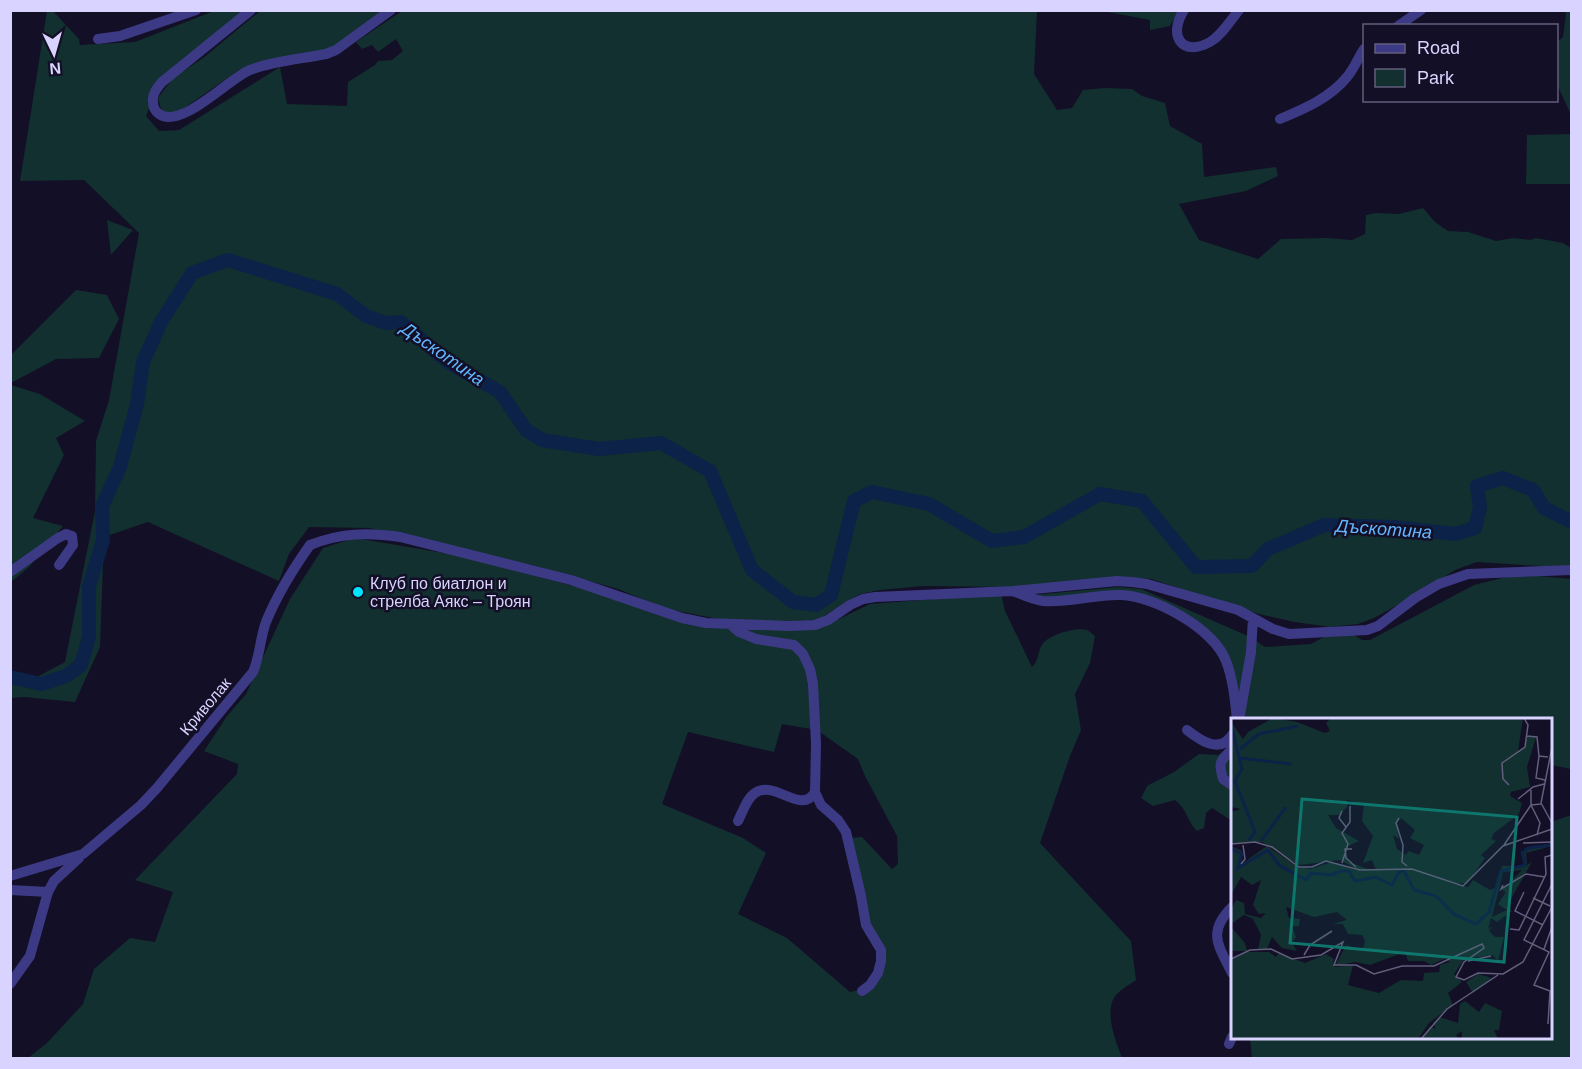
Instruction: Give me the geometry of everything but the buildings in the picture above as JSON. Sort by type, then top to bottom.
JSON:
[{"type":"street","points":[[98,39],[120,36],[196,10]]},
{"type":"street","points":[[251,10],[162,82],[153,98],[153,106],[157,113],[164,117],[184,114],[247,70],[336,50],[391,10]]},
{"type":"street","points":[[1184,10],[1176,25],[1176,34],[1179,40],[1191,46],[1211,42],[1239,10]]},
{"type":"street","points":[[1401,24],[1421,10]]},
{"type":"street","points":[[1280,119],[1320,100],[1336,89],[1363,52]]},
{"type":"street","points":[[10,572],[58,538],[69,534],[74,538],[73,545],[59,565]]},
{"type":"street","name":"Криволак","points":[[10,876],[83,854],[158,788],[253,672],[265,623],[285,583],[310,545],[348,534],[379,534],[571,580],[682,618],[731,625],[815,625],[828,620],[850,605],[875,597],[1013,591],[1118,581],[1148,584],[1238,610],[1273,629],[1289,634],[1367,630],[1378,626],[1415,598],[1439,584],[1468,574],[1572,570]]},
{"type":"street","points":[[1013,591],[1028,598],[1044,601],[1122,595],[1152,600],[1179,614],[1205,635],[1222,653],[1229,671],[1238,718]]},
{"type":"street","points":[[1238,718],[1251,652],[1253,618]]},
{"type":"street","points":[[731,625],[739,632],[756,639],[794,645],[803,654],[810,669],[816,744],[816,792],[821,805],[838,820],[846,832],[866,925],[881,950],[878,973],[870,985],[862,991]]},
{"type":"street","points":[[1188,730],[1196,737],[1219,745],[1226,743],[1231,737]]},
{"type":"street","points":[[1231,752],[1221,760],[1219,766],[1225,782],[1231,784]]},
{"type":"street","points":[[738,821],[752,796],[758,791],[774,791],[799,801],[810,799],[816,792]]},
{"type":"street","points":[[10,984],[30,956],[48,892],[54,881],[83,854]]},
{"type":"street","points":[[10,890],[48,892]]},
{"type":"street","points":[[1231,910],[1219,923],[1216,935],[1231,969]]},
{"type":"green space","points":[[47,11],[53,11],[79,39],[80,45],[135,42],[214,11],[248,11],[158,86],[146,116],[159,131],[179,130],[280,67],[287,104],[347,106],[348,82],[378,61],[392,60],[403,51],[396,39],[378,52],[372,45],[362,49],[356,42],[402,11],[1037,11],[1034,74],[1057,110],[1072,108],[1083,90],[1132,89],[1142,96],[1165,103],[1170,126],[1202,144],[1204,177],[1276,167],[1278,176],[1246,191],[1179,204],[1199,240],[1258,259],[1281,239],[1352,240],[1365,234],[1366,215],[1399,214],[1423,208],[1435,222],[1448,231],[1468,232],[1496,241],[1536,238],[1563,243],[1571,248],[1571,568],[1477,562],[1455,570],[1374,618],[1358,624],[1330,627],[1259,614],[1151,579],[1124,577],[1016,587],[923,586],[880,590],[860,594],[816,621],[735,622],[666,609],[618,589],[532,565],[369,528],[309,527],[289,554],[279,581],[148,522],[104,537],[100,647],[75,702],[24,697],[11,698],[10,675],[35,678],[65,662],[95,511],[96,441],[109,400],[139,233],[84,180],[20,181]]},
{"type":"green space","points":[[260,11],[389,11],[324,52],[239,70],[177,113],[162,112],[158,98],[173,78],[203,58]]},
{"type":"green space","points":[[1102,11],[1179,11],[1170,26],[1150,30],[1150,20]]},
{"type":"green space","points":[[1564,11],[1571,11],[1571,115],[1558,86],[1558,41],[1563,37],[1566,14]]},
{"type":"green space","points":[[1571,134],[1571,184],[1526,184],[1527,135]]},
{"type":"green space","points":[[107,220],[133,230],[111,255]]},
{"type":"green space","points":[[76,290],[107,295],[119,319],[99,358],[56,359],[11,383],[11,355]]},
{"type":"green space","points":[[11,385],[40,394],[85,421],[56,438],[64,455],[33,518],[63,526],[29,567],[11,582],[10,418],[12,414]]},
{"type":"green space","points":[[355,538],[456,555],[581,588],[685,623],[837,620],[870,604],[1001,594],[1005,611],[1032,667],[1045,641],[1069,631],[1082,629],[1089,631],[1095,636],[1090,663],[1075,694],[1081,730],[1040,843],[1131,941],[1136,980],[1116,995],[1111,1009],[1113,1031],[1122,1058],[28,1058],[47,1043],[83,1004],[94,969],[130,938],[155,942],[173,892],[135,880],[237,774],[238,764],[204,751],[227,716],[246,694],[290,599],[323,548]],"holes":[[[782,724],[817,730],[858,759],[897,836],[898,864],[892,869],[862,837],[850,838],[871,930],[881,961],[877,973],[859,990],[850,992],[787,938],[738,914],[766,853],[743,838],[662,804],[688,732],[774,752]]]},
{"type":"green space","points":[[1538,576],[1572,579],[1571,769],[1552,765],[1552,718],[1243,718],[1226,654],[1154,600],[1050,598],[1033,595],[1118,587],[1141,589],[1250,637],[1265,647],[1311,644],[1324,637],[1354,635],[1362,640],[1370,640],[1474,585],[1506,577]]},
{"type":"green space","points":[[1231,746],[1231,820],[1212,808],[1206,813],[1204,828],[1197,831],[1175,800],[1153,806],[1141,798],[1147,786],[1174,772],[1199,754],[1218,755]]},
{"type":"green space","points":[[1571,815],[1571,1058],[1252,1058],[1250,1039],[1552,1039],[1552,822]]},
{"type":"waterway","name":"Дъскотина","points":[[10,677],[41,684],[66,676],[81,665],[89,637],[89,586],[103,540],[102,506],[120,467],[137,404],[143,362],[161,322],[192,273],[228,260],[337,294],[366,316],[386,323],[401,322],[449,363],[500,392],[526,430],[542,440],[599,449],[661,443],[710,471],[752,570],[793,602],[816,605],[831,595],[854,501],[872,492],[929,504],[992,541],[1024,537],[1100,494],[1142,501],[1196,567],[1252,566],[1268,549],[1324,525],[1394,527],[1455,534],[1475,528],[1480,507],[1477,486],[1503,478],[1533,490],[1544,508],[1572,522]]},
{"type":"place","name":"Клуб по биатлон и стрелба Аякс – Троян","points":[[358,592]]}]
